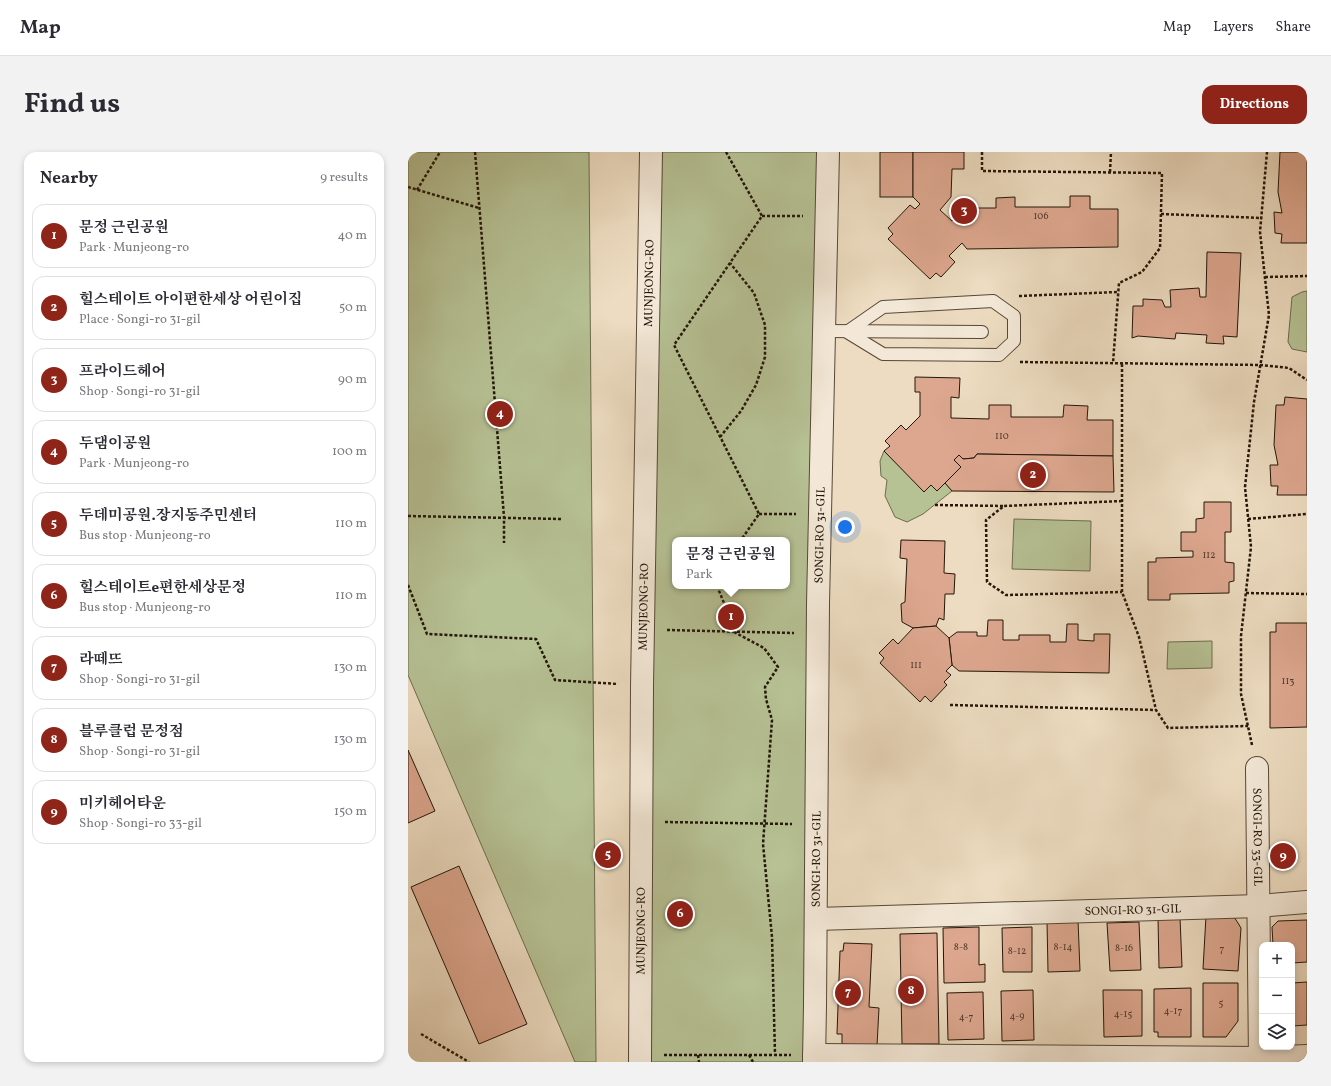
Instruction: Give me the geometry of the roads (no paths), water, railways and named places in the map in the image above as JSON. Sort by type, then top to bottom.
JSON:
[{"type":"street","name":"MUNJEONG-RO","points":[[640,1058],[642,686],[651,152]]},
{"type":"street","name":"SONGI-RO 31-GIL","points":[[814,1058],[818,633],[828,152]]},
{"type":"street","name":"SONGI-RO 33-GIL","points":[[1257,768],[1260,1060]]},
{"type":"street","points":[[1258,906],[1307,902]]},
{"type":"street","name":"SONGI-RO 31-GIL","points":[[816,919],[1258,906]]},
{"type":"street","points":[[814,1058],[1260,1060],[1307,1056]]},
{"type":"lane","points":[[993,301],[1014,316],[1014,341],[999,355],[883,354],[847,332],[883,306],[993,301]]},
{"type":"lane","points":[[824,331],[982,332]]},
{"type":"place","name":"프라이드헤어","points":[[964,211]]},
{"type":"place","name":"두댐이공원","points":[[500,414]]},
{"type":"place","name":"힐스테이트 아이편한세상 어린이집","points":[[1033,475]]},
{"type":"place","name":"문정 근린공원","points":[[731,617]]},
{"type":"place","name":"두데미공원.장지동주민센터","points":[[608,855]]},
{"type":"place","name":"미키헤어타운","points":[[1283,856]]},
{"type":"place","name":"힐스테이트e편한세상문정","points":[[680,914]]},
{"type":"place","name":"블루클럽 문정점","points":[[911,991]]},
{"type":"place","name":"라떼뜨","points":[[848,993]]}]
